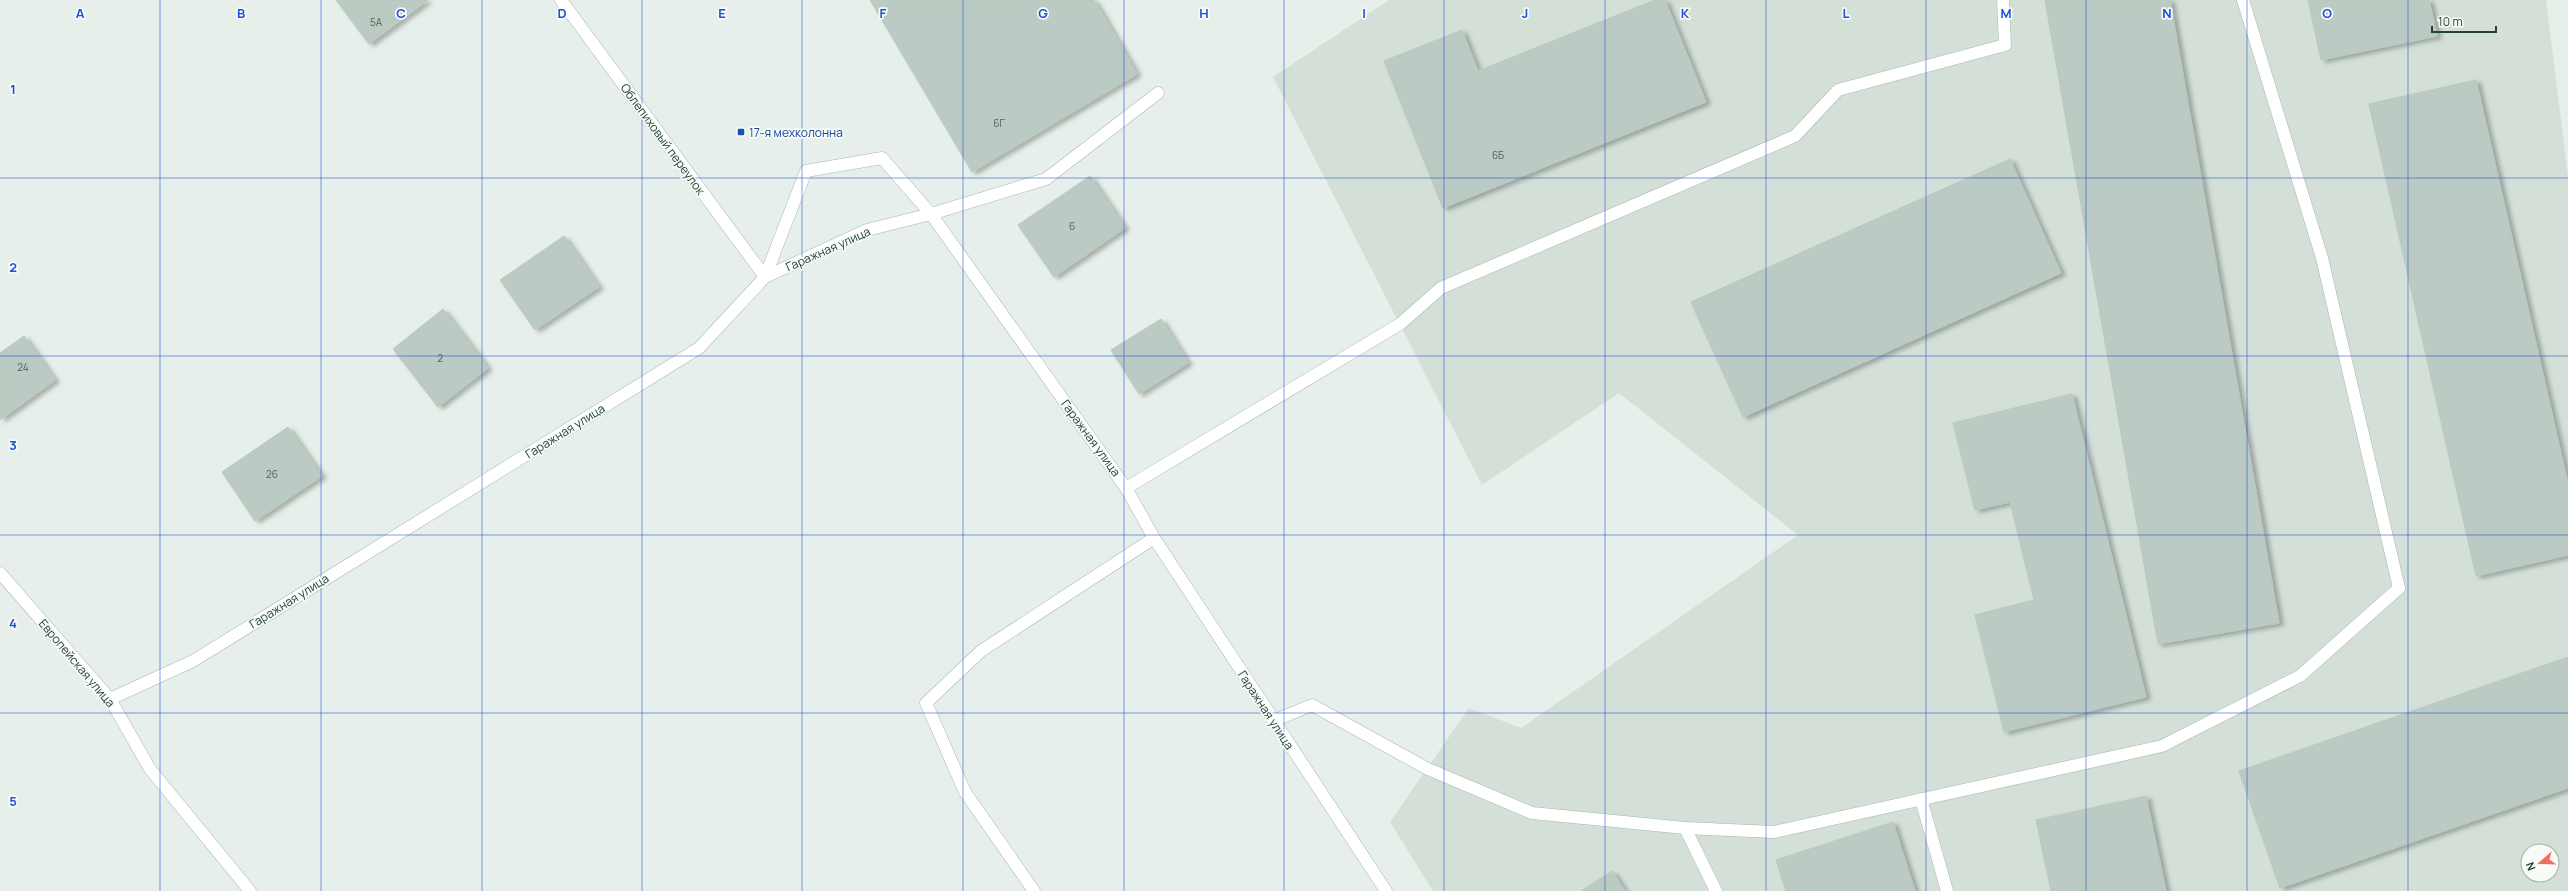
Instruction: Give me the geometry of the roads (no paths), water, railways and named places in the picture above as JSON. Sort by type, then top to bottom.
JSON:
[{"type":"street","name":"Облепиховый переулок","points":[[560,0],[764,277]]},
{"type":"street","points":[[1126,488],[1400,324],[1441,288],[1795,136],[1838,90],[2005,45],[2003,0]]},
{"type":"street","points":[[1273,721],[1312,705],[1428,769],[1532,813],[1685,828],[1774,832],[2162,746],[2300,676],[2399,588],[2322,258],[2243,0]]},
{"type":"street","points":[[764,277],[806,171],[882,158],[931,214],[1046,178],[1158,92]]},
{"type":"street","name":"Гаражная улица","points":[[110,699],[193,660],[699,348],[764,277],[867,230],[931,214],[1126,488],[1154,538],[1386,891]]},
{"type":"street","points":[[1034,891],[965,792],[926,703],[981,651],[1154,538]]},
{"type":"street","name":"Европейская улица","points":[[0,573],[110,699],[150,769],[250,891]]},
{"type":"street","points":[[1921,799],[1947,891]]},
{"type":"street","points":[[1685,828],[1716,891]]},
{"type":"place","name":"17-я мехколонна","points":[[741,132]]}]
